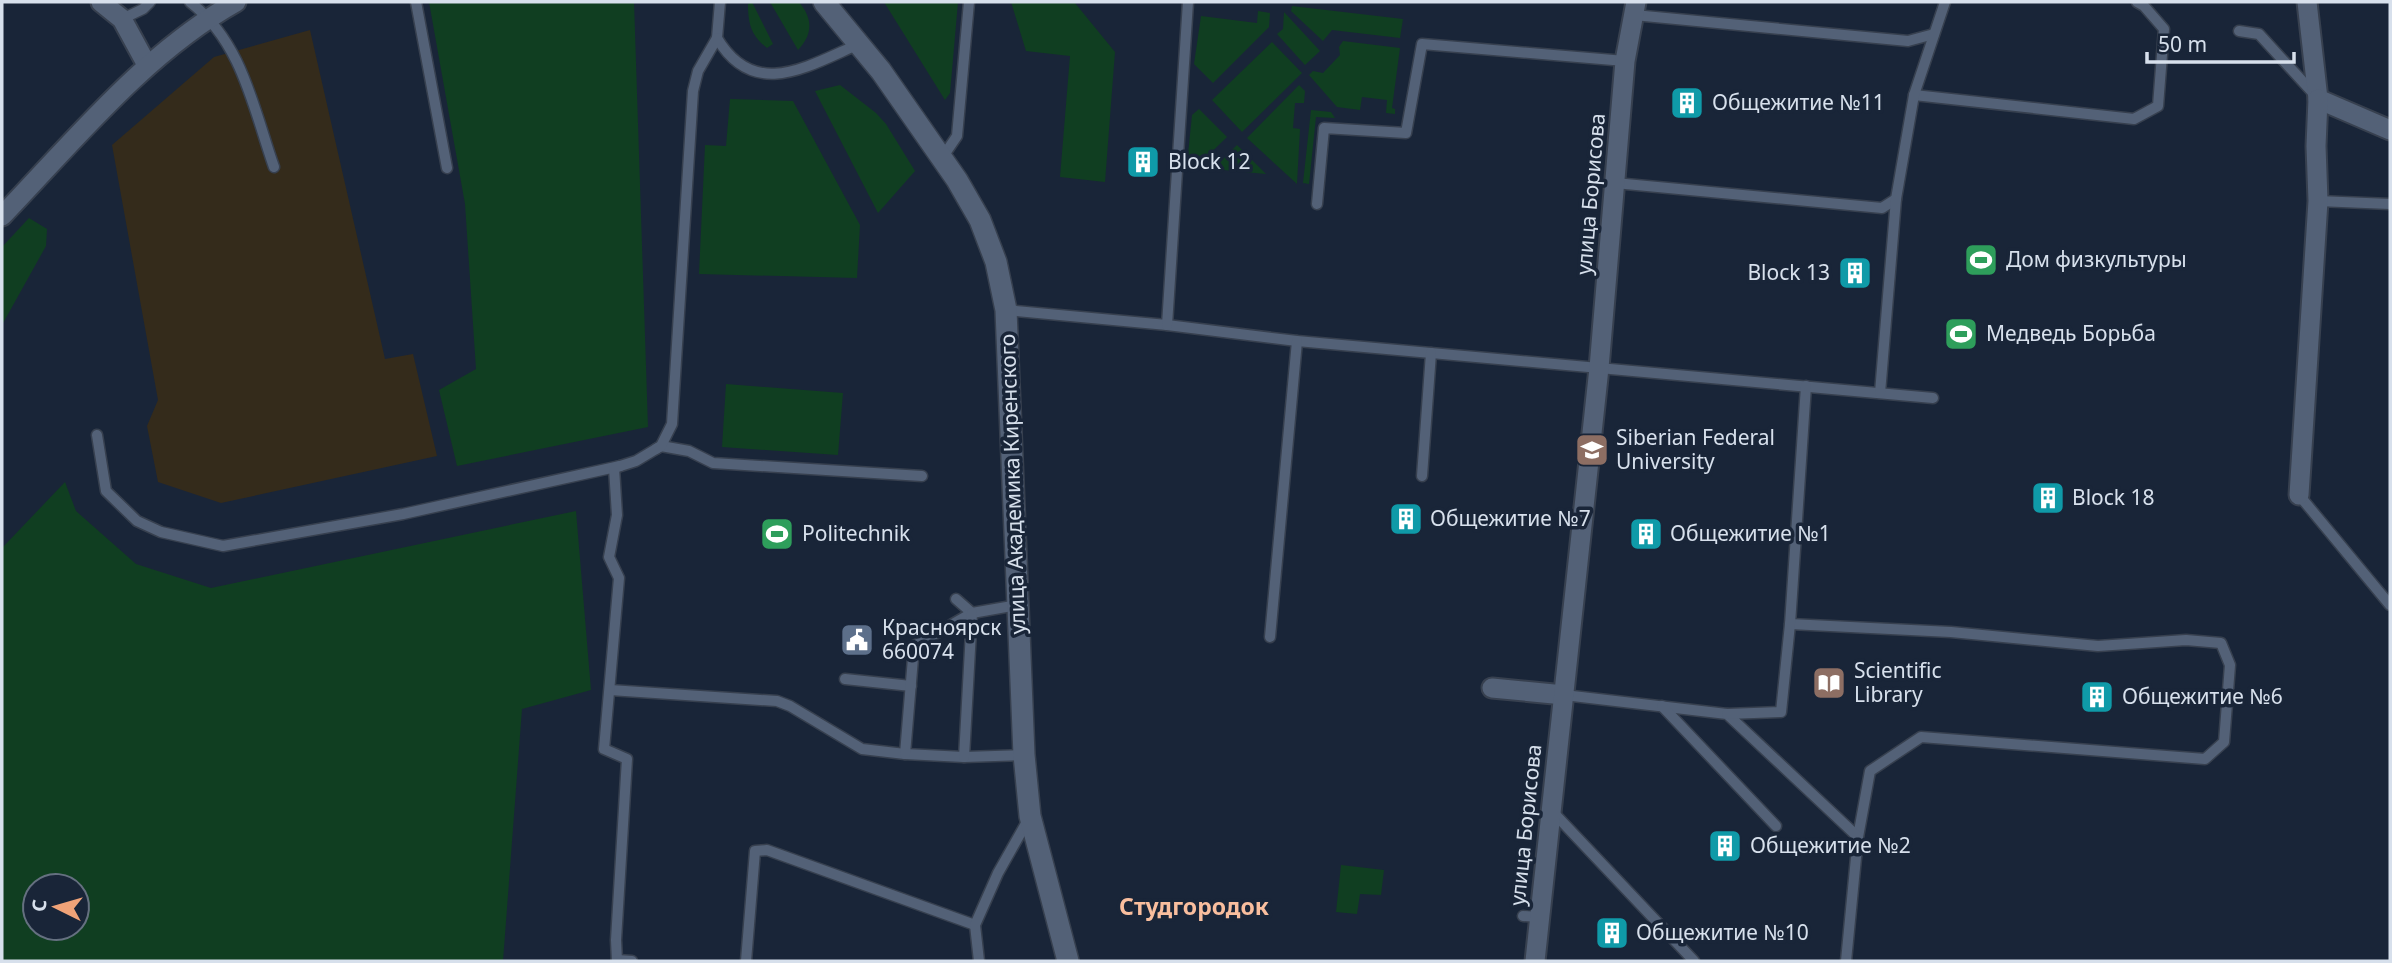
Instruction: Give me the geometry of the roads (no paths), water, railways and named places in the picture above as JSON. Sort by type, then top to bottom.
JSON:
[{"type":"main road","name":"улица Академика Киренского","points":[[824,2],[860,43]]},
{"type":"main road","name":"улица Академика Киренского","points":[[835,2],[860,43],[957,180],[979,220],[996,262],[1006,310],[1024,755],[1030,816],[1068,961]]},
{"type":"street","points":[[101,2],[122,19],[147,65]]},
{"type":"street","points":[[2,216],[147,65],[209,17],[236,2]]},
{"type":"street","points":[[2299,495],[2318,201],[2318,99],[2307,2]]},
{"type":"street","name":"улица Борисова","points":[[1535,961],[1532,916],[1550,810],[1564,695],[1599,368],[1625,61],[1635,8]]},
{"type":"street","points":[[2318,99],[2390,131]]},
{"type":"street","points":[[1492,688],[1564,695]]},
{"type":"lane","points":[[122,19],[143,9],[150,2]]},
{"type":"lane","points":[[190,2],[209,17],[236,57],[274,167]]},
{"type":"lane","points":[[416,2],[447,168]]},
{"type":"lane","points":[[97,435],[106,491],[138,521],[162,532],[223,546],[403,514],[614,468],[636,461],[661,446],[673,425],[693,92],[698,71],[717,38],[720,2]]},
{"type":"lane","points":[[942,158],[957,136],[969,2]]},
{"type":"lane","points":[[1167,325],[1188,2]]},
{"type":"lane","points":[[1880,393],[1896,200],[1914,95],[1945,2]]},
{"type":"lane","points":[[1914,95],[2134,119],[2158,106],[2164,29],[2144,6],[2137,2]]},
{"type":"lane","points":[[1635,8],[1908,41],[1934,34]]},
{"type":"lane","points":[[2238,31],[2259,34],[2318,99]]},
{"type":"lane","points":[[717,38],[724,51],[735,62],[754,72],[776,74],[796,71],[860,43]]},
{"type":"lane","points":[[1317,204],[1324,128],[1406,133],[1422,44],[1625,61]]},
{"type":"lane","points":[[1615,183],[1882,208],[1896,200]]},
{"type":"lane","points":[[2318,201],[2390,204]]},
{"type":"lane","points":[[1006,310],[1431,354],[1933,398]]},
{"type":"lane","points":[[1270,637],[1297,341]]},
{"type":"lane","points":[[1422,476],[1431,354]]},
{"type":"lane","points":[[1564,695],[1727,714],[1781,712],[1790,624],[1806,386]]},
{"type":"lane","points":[[661,446],[689,451],[713,463],[922,476]]},
{"type":"lane","points":[[614,468],[617,515],[609,557],[619,578],[604,749],[627,759],[616,940],[617,961],[632,961]]},
{"type":"lane","points":[[2299,495],[2390,606]]},
{"type":"lane","points":[[956,599],[972,612]]},
{"type":"lane","points":[[905,754],[914,646],[972,612],[1018,605]]},
{"type":"lane","points":[[964,757],[972,612]]},
{"type":"lane","points":[[1790,624],[1951,632],[2098,646],[2186,640],[2221,643],[2230,665],[2224,742],[2205,758],[1921,737],[1870,771],[1858,836],[1846,961]]},
{"type":"lane","points":[[845,679],[911,686]]},
{"type":"lane","points":[[610,690],[777,701],[862,749],[964,757],[1024,755]]},
{"type":"lane","points":[[1662,706],[1776,826]]},
{"type":"lane","points":[[1727,714],[1858,836]]},
{"type":"lane","points":[[1550,810],[1694,961]]},
{"type":"lane","points":[[979,961],[975,925],[998,873],[1030,816]]},
{"type":"lane","points":[[746,961],[755,851],[767,850],[975,925]]},
{"type":"place","name":"Общежитие №11","points":[[1687,103]]},
{"type":"place","name":"Block 12","points":[[1143,162]]},
{"type":"place","name":"Дом физкультуры","points":[[1981,260]]},
{"type":"place","name":"Block 13","points":[[1855,273]]},
{"type":"place","name":"Медведь Борьба","points":[[1961,334]]},
{"type":"place","name":"Siberian Federal University","points":[[1592,450]]},
{"type":"place","name":"Block 18","points":[[2048,498]]},
{"type":"place","name":"Общежитие №7","points":[[1406,519]]},
{"type":"place","name":"Politechnik","points":[[777,534]]},
{"type":"place","name":"Общежитие №1","points":[[1646,534]]},
{"type":"place","name":"Красноярск 660074","points":[[857,640]]},
{"type":"place","name":"Scientific Library","points":[[1829,683]]},
{"type":"place","name":"Общежитие №6","points":[[2097,697]]},
{"type":"place","name":"Общежитие №2","points":[[1725,846]]},
{"type":"place","name":"Общежитие №10","points":[[1612,933]]},
{"type":"district","name":"Студгородок","points":[[1194,907]]}]
